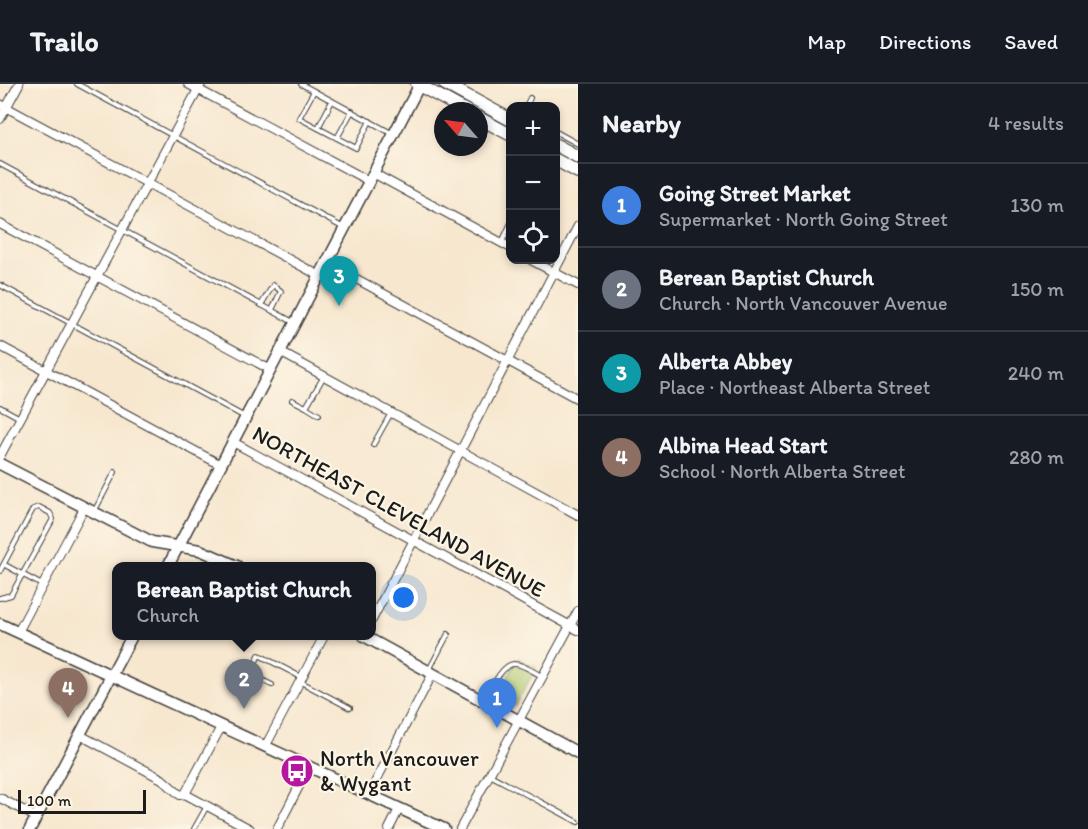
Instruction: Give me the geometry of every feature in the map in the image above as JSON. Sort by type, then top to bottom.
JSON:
[{"type":"main road","points":[[170,562],[419,84],[450,102]]},
{"type":"main road","points":[[445,84],[506,118]]},
{"type":"main road","points":[[488,123],[506,133]]},
{"type":"main road","points":[[560,148],[578,157]]},
{"type":"main road","points":[[560,163],[578,172]]},
{"type":"main road","points":[[0,464],[152,542],[210,553],[227,562]]},
{"type":"main road","points":[[0,624],[444,829]]},
{"type":"main road","points":[[30,829],[130,640]]},
{"type":"main road","points":[[371,640],[578,753]]},
{"type":"street","points":[[0,119],[3,105],[19,84]]},
{"type":"street","points":[[188,84],[199,87],[506,246]]},
{"type":"street","points":[[0,456],[199,87]]},
{"type":"street","points":[[3,105],[320,276]]},
{"type":"street","points":[[0,224],[271,370]]},
{"type":"street","points":[[376,612],[578,226]]},
{"type":"street","points":[[327,263],[578,399]]},
{"type":"street","points":[[539,264],[578,285]]},
{"type":"street","points":[[0,346],[221,465]]},
{"type":"street","points":[[280,352],[578,515]]},
{"type":"street","name":"NORTHEAST CLEVELAND AVENUE","points":[[233,442],[578,630]]},
{"type":"street","points":[[18,632],[89,510]]},
{"type":"street","points":[[460,829],[578,611]]},
{"type":"street","points":[[265,747],[322,640]]},
{"type":"street","points":[[369,794],[431,672]]},
{"type":"street","points":[[185,794],[221,727]]},
{"type":"street","points":[[80,735],[162,779],[174,792],[180,795],[185,794],[250,829]]},
{"type":"street","points":[[277,829],[309,767]]},
{"type":"street","points":[[0,798],[36,817]]},
{"type":"street","points":[[389,829],[399,809]]},
{"type":"lane","points":[[76,84],[345,228]]},
{"type":"lane","points":[[301,84],[394,134]]},
{"type":"lane","points":[[313,84],[300,118],[356,148],[370,122]]},
{"type":"lane","points":[[528,102],[530,98]]},
{"type":"lane","points":[[318,128],[332,101]]},
{"type":"lane","points":[[337,138],[352,111]]},
{"type":"lane","points":[[560,135],[578,144]]},
{"type":"lane","points":[[0,164],[295,323]]},
{"type":"lane","points":[[501,243],[506,232]]},
{"type":"lane","points":[[0,285],[246,417]]},
{"type":"lane","points":[[261,304],[271,286],[281,290],[272,311]]},
{"type":"lane","points":[[306,407],[324,376]]},
{"type":"lane","points":[[292,400],[319,414]]},
{"type":"lane","points":[[0,407],[20,418]]},
{"type":"lane","points":[[373,446],[391,413]]},
{"type":"lane","points":[[89,510],[115,472]]},
{"type":"lane","points":[[0,572],[33,509],[39,507],[45,510],[53,519],[11,595],[0,598]]},
{"type":"lane","points":[[5,565],[43,586]]},
{"type":"lane","points":[[431,672],[448,634]]},
{"type":"lane","points":[[272,685],[250,674],[258,656],[350,708]]},
{"type":"lane","points":[[485,702],[497,680],[511,665],[516,664],[543,677]]},
{"type":"lane","points":[[490,775],[578,822]]},
{"type":"lane","points":[[194,829],[207,806]]},
{"type":"green space","points":[[517,659],[536,668],[515,706],[498,697]]},
{"type":"place","name":"Alberta Abbey","points":[[339,306]]},
{"type":"place","name":"Berean Baptist Church","points":[[244,709]]},
{"type":"place","name":"Albina Head Start","points":[[68,718]]},
{"type":"place","name":"Going Street Market","points":[[497,728]]},
{"type":"place","name":"North Vancouver & Wygant","points":[[297,771]]}]
